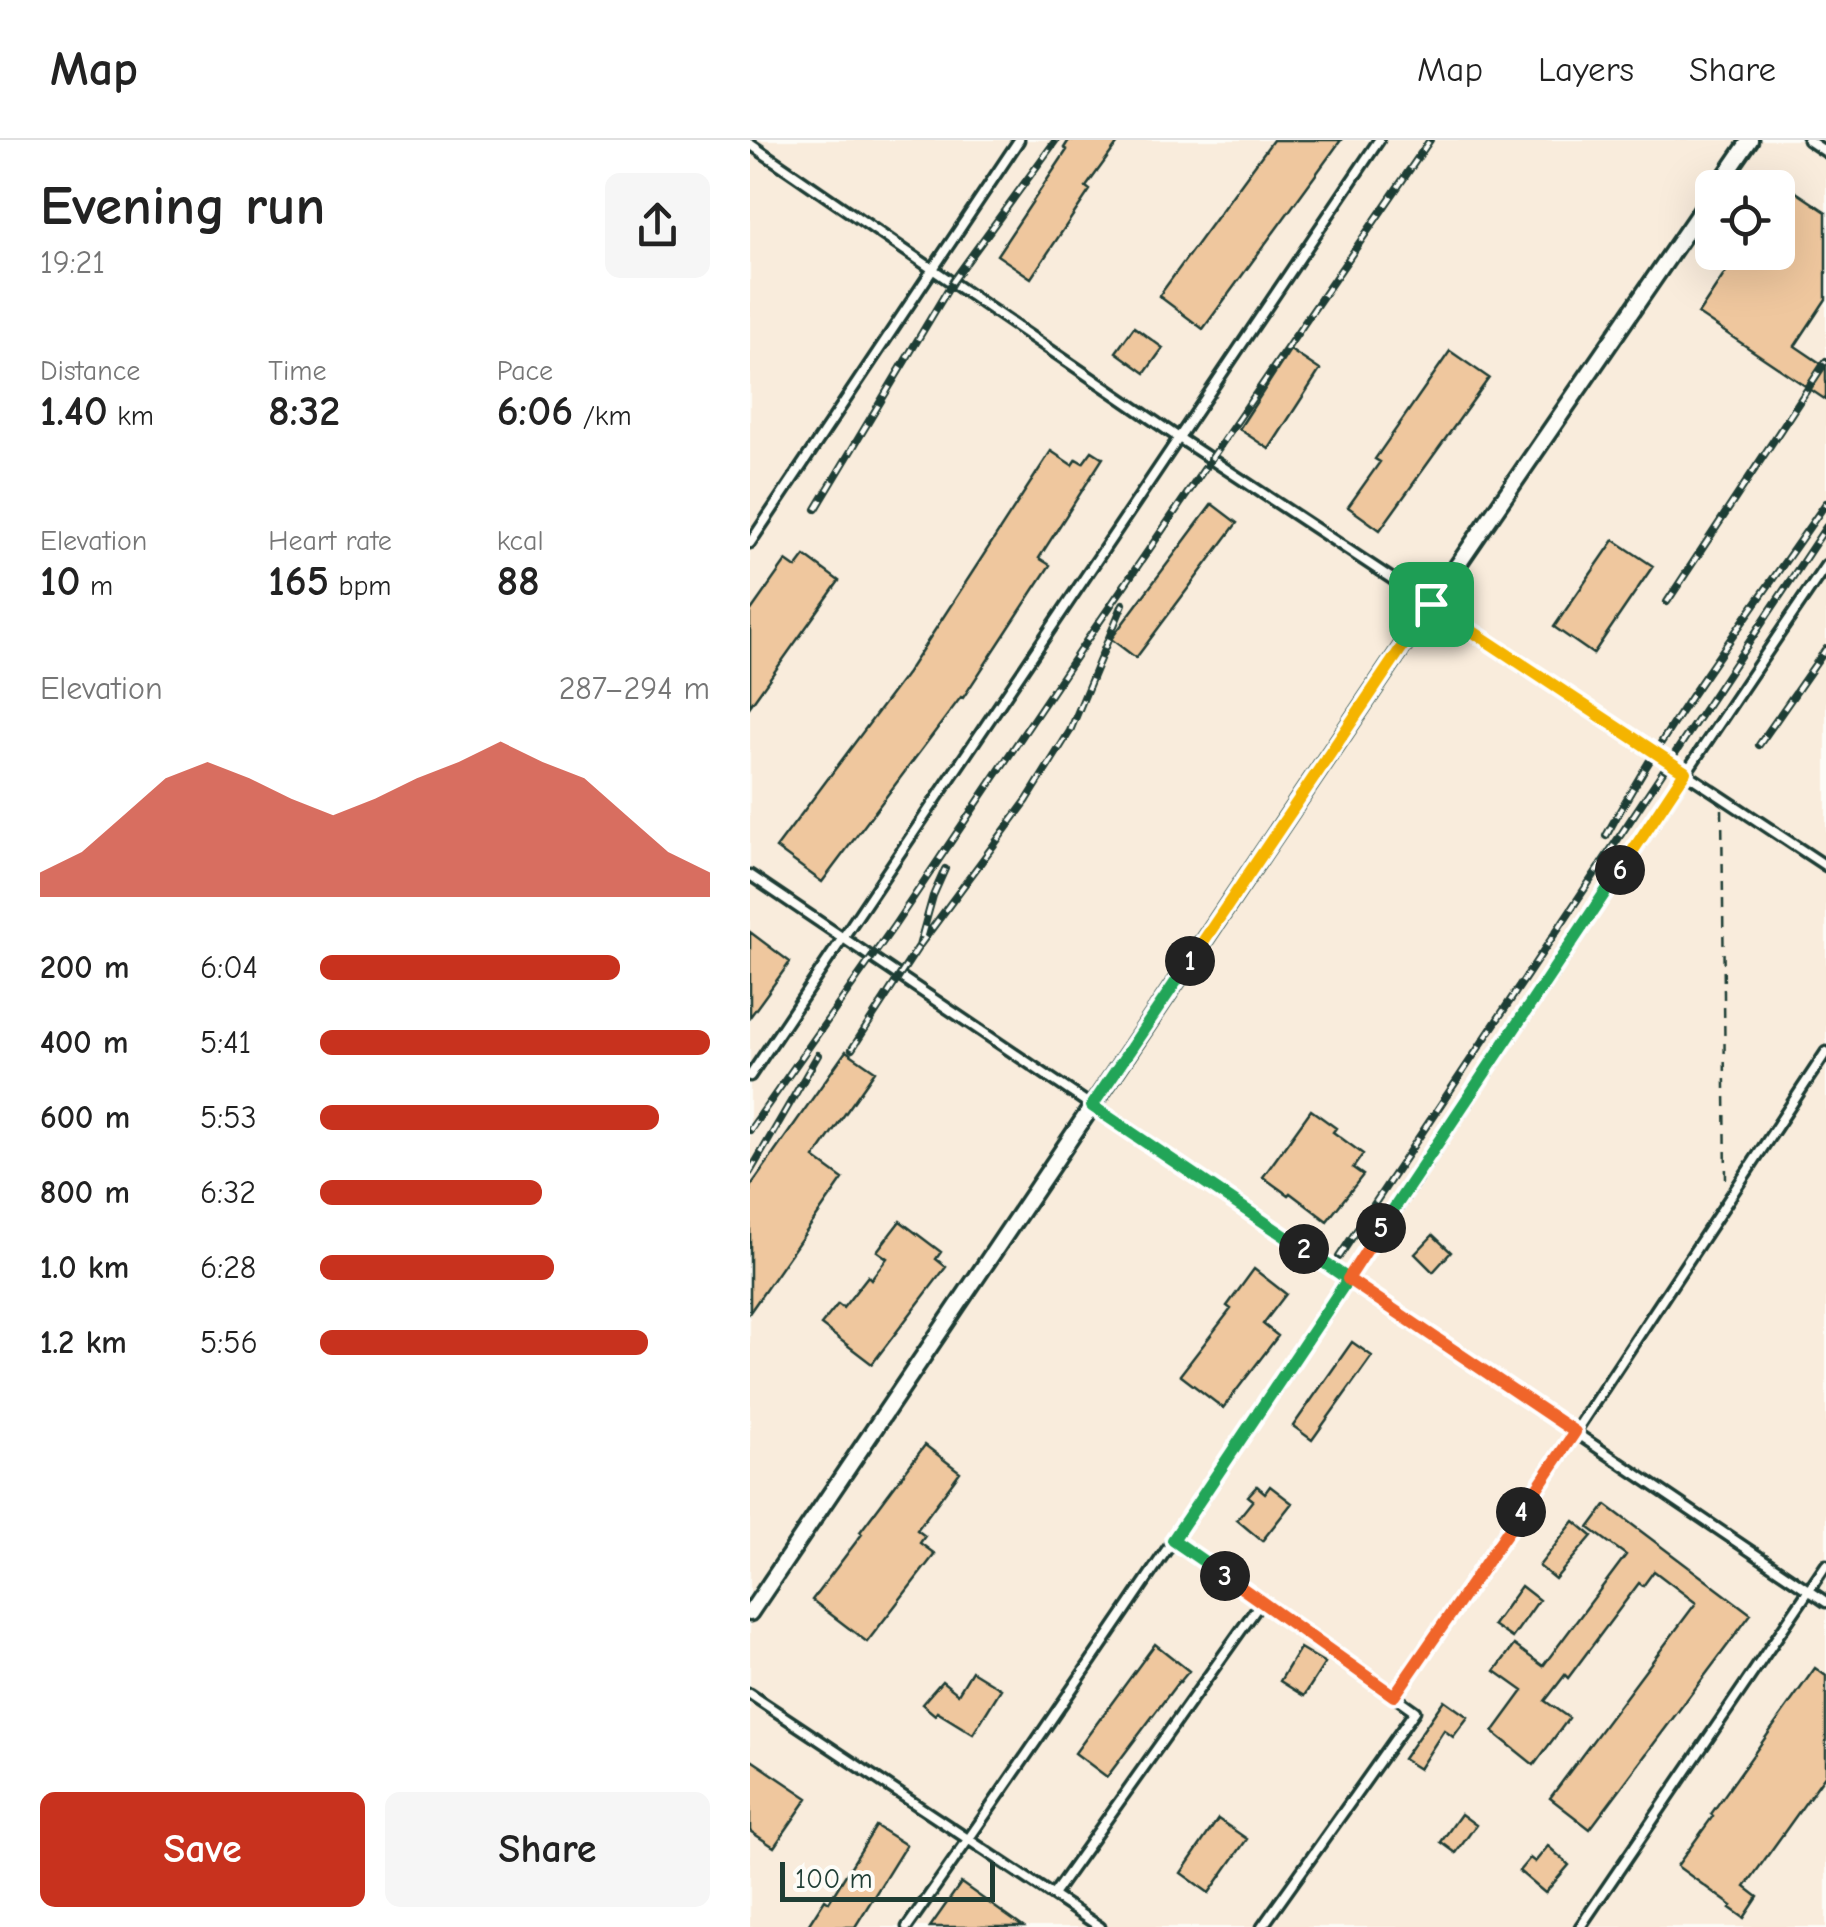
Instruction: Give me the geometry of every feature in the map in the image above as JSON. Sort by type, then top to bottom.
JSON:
[{"type":"street","points":[[1729,170],[1750,140]]},
{"type":"street","points":[[750,1613],[1695,219]]},
{"type":"lane","points":[[750,543],[1019,140]]},
{"type":"lane","points":[[750,1076],[1379,140]]},
{"type":"lane","points":[[1808,140],[1826,152]]},
{"type":"lane","points":[[750,144],[1179,438],[1826,866]]},
{"type":"lane","points":[[907,1927],[1173,1540],[1826,565]]},
{"type":"lane","points":[[750,875],[1826,1602]]},
{"type":"lane","points":[[1394,1696],[1575,1432],[1826,1052]]},
{"type":"lane","points":[[1173,1540],[1414,1711],[1262,1927]]},
{"type":"lane","points":[[1580,1927],[1826,1565]]},
{"type":"lane","points":[[1053,1896],[1261,1602]]},
{"type":"lane","points":[[750,1694],[1100,1927]]},
{"type":"path","points":[[1721,796],[1727,1202]]},
{"type":"shaded area","points":[[750,140],[1826,140],[1826,1927],[750,1927]]},
{"type":"building","points":[[1069,140],[1120,140],[1086,187],[1090,190],[1031,278],[997,255],[1067,150],[1064,148]]},
{"type":"building","points":[[1273,140],[1341,140],[1203,329],[1159,296]]},
{"type":"building","points":[[1795,191],[1826,212],[1826,299],[1795,346],[1826,367],[1826,400],[1698,314],[1727,270],[1795,270]]},
{"type":"building","points":[[1134,327],[1163,348],[1145,373],[1116,352]]},
{"type":"building","points":[[1290,350],[1320,370],[1269,449],[1239,429]]},
{"type":"building","points":[[1450,351],[1489,378],[1380,530],[1348,507],[1380,462],[1375,459]]},
{"type":"building","points":[[1051,451],[1072,465],[1076,459],[1083,463],[1092,451],[1103,458],[1039,558],[1050,565],[963,698],[822,882],[776,848],[907,673]]},
{"type":"building","points":[[1212,504],[1237,523],[1136,658],[1111,639]]},
{"type":"building","points":[[1614,540],[1653,566],[1593,654],[1554,627]]},
{"type":"building","points":[[805,556],[839,581],[750,706],[750,612],[786,561],[796,568]]},
{"type":"building","points":[[750,932],[790,962],[750,1017]]},
{"type":"building","points":[[846,1051],[875,1071],[814,1158],[843,1179],[750,1312],[750,1187]]},
{"type":"building","points":[[1311,1110],[1363,1154],[1353,1168],[1363,1175],[1327,1221],[1263,1177]]},
{"type":"building","points":[[900,1221],[941,1252],[936,1259],[946,1267],[872,1364],[821,1325],[838,1304],[843,1308],[887,1258],[877,1251]]},
{"type":"building","points":[[1433,1235],[1451,1252],[1433,1272],[1415,1254]]},
{"type":"building","points":[[1254,1269],[1286,1294],[1263,1324],[1278,1336],[1223,1408],[1180,1375],[1231,1309],[1227,1306]]},
{"type":"building","points":[[1352,1342],[1372,1356],[1312,1440],[1293,1426]]},
{"type":"building","points":[[925,1445],[960,1472],[917,1530],[925,1536],[920,1543],[935,1554],[867,1642],[812,1600]]},
{"type":"building","points":[[1257,1486],[1265,1493],[1270,1486],[1292,1503],[1262,1541],[1237,1520],[1253,1500],[1248,1496]]},
{"type":"building","points":[[1606,1505],[1751,1614],[1590,1829],[1550,1798],[1696,1603],[1654,1571],[1643,1586],[1639,1583],[1568,1678],[1565,1675],[1545,1701],[1569,1718],[1534,1765],[1493,1732],[1523,1691],[1495,1671],[1514,1645],[1543,1666],[1626,1555],[1589,1528]]},
{"type":"building","points":[[1574,1521],[1592,1536],[1555,1579],[1539,1566]]},
{"type":"building","points":[[1521,1586],[1539,1600],[1512,1638],[1493,1625]]},
{"type":"building","points":[[1155,1644],[1189,1671],[1107,1777],[1075,1753]]},
{"type":"building","points":[[1300,1648],[1325,1663],[1304,1696],[1280,1681]]},
{"type":"building","points":[[1815,1668],[1826,1676],[1826,1774],[1745,1887],[1758,1897],[1744,1918],[1677,1866]]},
{"type":"building","points":[[972,1671],[1001,1689],[973,1734],[922,1704],[942,1681],[958,1694]]},
{"type":"building","points":[[1444,1700],[1468,1717],[1453,1737],[1444,1730],[1419,1769],[1403,1759]]},
{"type":"building","points":[[750,1759],[808,1798],[774,1847],[750,1831]]},
{"type":"building","points":[[1461,1814],[1476,1825],[1456,1853],[1441,1842]]},
{"type":"building","points":[[1218,1819],[1247,1839],[1209,1893],[1181,1873]]},
{"type":"building","points":[[876,1826],[906,1845],[855,1927],[807,1927],[825,1899],[829,1902]]},
{"type":"building","points":[[1548,1846],[1569,1865],[1545,1893],[1519,1871],[1530,1858],[1535,1862]]},
{"type":"building","points":[[961,1883],[1023,1927],[930,1927]]},
{"type":"railway","points":[[816,509],[953,281],[1056,140]]},
{"type":"railway","points":[[750,1130],[894,926],[1430,140]]},
{"type":"railway","points":[[1667,602],[1826,361]]},
{"type":"railway","points":[[1606,836],[1684,708],[1826,503]]},
{"type":"railway","points":[[1339,1257],[1826,527]]},
{"type":"railway","points":[[919,946],[1027,800],[1070,731],[1123,604]]},
{"type":"railway","points":[[1759,745],[1826,649]]},
{"type":"railway","points":[[852,1049],[919,946],[945,869]]},
{"type":"railway","points":[[750,1172],[818,1055]]},
{"type":"route","points":[[1431,604],[1092,1106],[1348,1279],[1173,1540],[1394,1696],[1575,1432],[1348,1279],[1685,772],[1431,604]]}]
